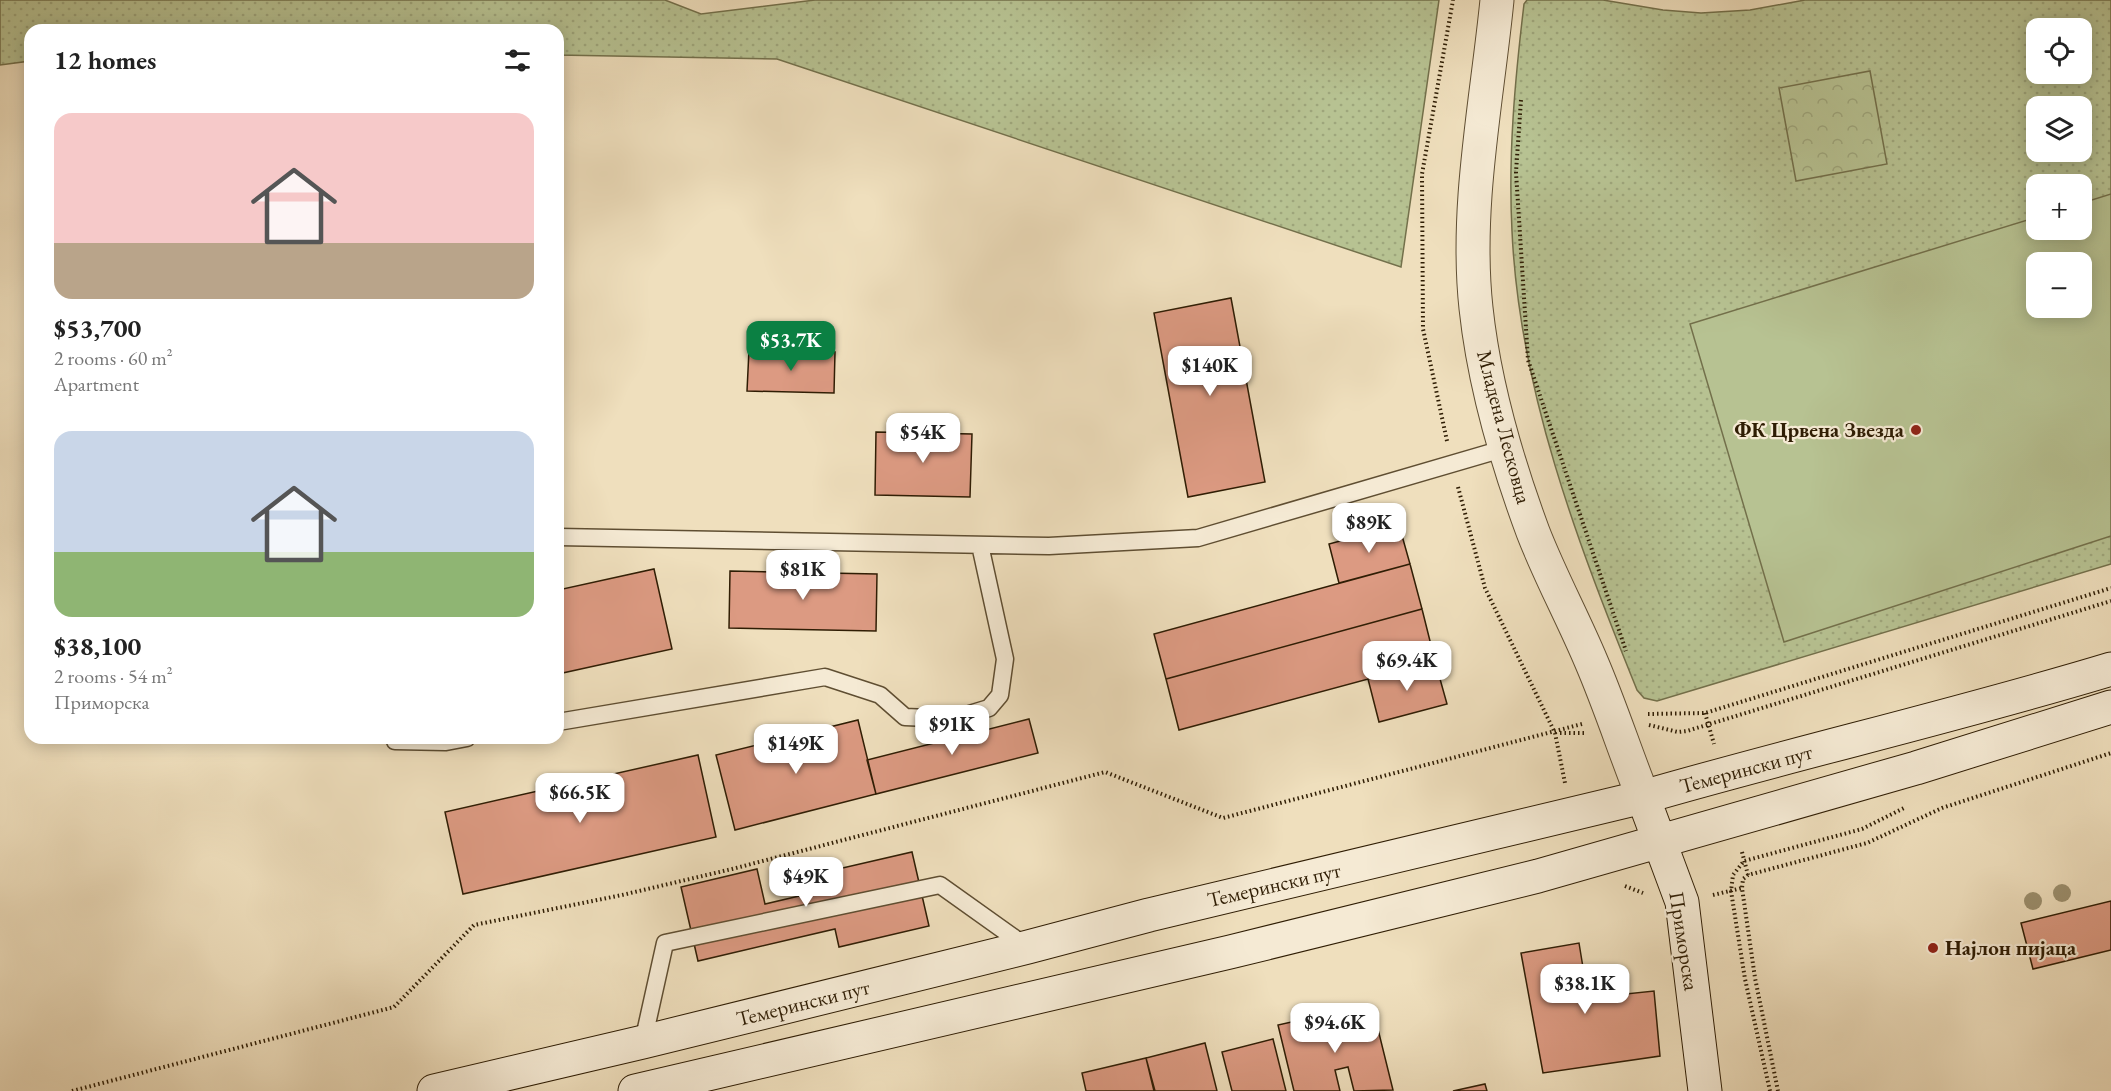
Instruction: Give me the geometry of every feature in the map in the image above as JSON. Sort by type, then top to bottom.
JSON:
[{"type":"main road","name":"Младена Лесковца","points":[[1497,0],[1480,139],[1474,237],[1476,307],[1488,380],[1506,448],[1533,532],[1592,663],[1643,797]]},
{"type":"main road","name":"Темерински пут","points":[[434,1091],[644,1042],[1149,915],[1643,797],[1722,774],[1901,729],[2111,669]]},
{"type":"main road","points":[[635,1091],[1263,944],[1538,876],[1916,768],[2111,707]]},
{"type":"main road","name":"Приморска","points":[[1643,797],[1682,902],[1705,1091]]},
{"type":"lane","points":[[564,537],[1049,546],[1198,538],[1506,448]]},
{"type":"lane","points":[[564,721],[825,677],[880,695],[905,717],[953,719],[989,708],[1000,695],[1005,658],[980,545]]},
{"type":"lane","points":[[644,1042],[665,944],[940,885],[1028,947]]},
{"type":"path","points":[[1522,92],[1516,172],[1528,360],[1629,659]]},
{"type":"path","points":[[1611,715],[1705,713],[2111,588]]},
{"type":"path","points":[[1705,713],[1708,724],[2111,601]]},
{"type":"path","points":[[1646,703],[1650,714]]},
{"type":"path","points":[[72,1091],[394,1007],[474,925],[622,895],[732,869],[1104,772],[1223,818],[1555,733],[1571,813]]},
{"type":"path","points":[[1778,1091],[1755,978],[1742,888],[1743,879],[1748,875],[1867,843],[1942,808],[2111,753]]},
{"type":"path","points":[[1748,875],[1744,861],[1733,874],[1731,891],[1745,979],[1770,1091]]},
{"type":"green space","points":[[0,0],[665,0],[701,14],[815,0],[1439,0],[1401,267],[777,59],[564,55],[564,24],[24,24],[24,62],[0,65]]},
{"type":"green space","points":[[1527,0],[1603,0],[1663,10],[1701,13],[1750,10],[1805,0],[2111,0],[2111,564],[1657,701],[1644,698],[1637,690],[1573,523],[1539,408],[1526,349],[1517,290],[1511,203],[1513,117],[1524,4]]},
{"type":"green space","points":[[1870,71],[1887,164],[1796,181],[1779,88]]},
{"type":"green space","name":"ФК Црвена Звезда","points":[[2111,194],[2111,536],[1784,642],[1690,324],[2026,220],[2026,240],[2092,240],[2092,200]]},
{"type":"building","points":[[1231,298],[1265,482],[1188,497],[1154,313]]},
{"type":"building","points":[[749,350],[835,352],[834,393],[747,391]]},
{"type":"building","points":[[876,432],[972,434],[970,497],[875,495]]},
{"type":"building","points":[[1399,525],[1410,564],[1339,583],[1329,544]]},
{"type":"building","points":[[1410,564],[1422,609],[1166,679],[1154,634]]},
{"type":"building","points":[[654,569],[672,649],[564,673],[564,589]]},
{"type":"building","points":[[730,571],[877,574],[876,631],[729,628]]},
{"type":"building","points":[[1422,609],[1435,661],[1179,730],[1166,679]]},
{"type":"building","points":[[1435,661],[1447,704],[1379,722],[1368,679]]},
{"type":"building","points":[[1029,719],[1038,753],[876,794],[867,760]]},
{"type":"building","points":[[858,720],[876,794],[735,830],[716,755]]},
{"type":"building","points":[[698,755],[716,837],[463,894],[445,812]]},
{"type":"building","points":[[912,852],[929,926],[839,947],[835,929],[698,961],[681,887],[757,869],[765,904],[829,889],[825,872]]},
{"type":"building","points":[[2111,901],[2111,950],[2033,969],[2021,923]]},
{"type":"building","points":[[1579,943],[1588,998],[1654,991],[1660,1056],[1543,1073],[1521,953]]},
{"type":"building","points":[[1374,1013],[1393,1090],[1354,1091],[1348,1067],[1335,1070],[1340,1091],[1294,1091],[1278,1025],[1327,1014],[1333,1039],[1342,1037],[1338,1021]]},
{"type":"building","points":[[1273,1039],[1286,1091],[1232,1091],[1222,1052]]},
{"type":"building","points":[[1205,1043],[1217,1091],[1155,1091],[1146,1058]]},
{"type":"building","points":[[1146,1058],[1154,1091],[1086,1091],[1082,1073]]},
{"type":"building","points":[[1485,1084],[1487,1091],[1453,1091]]},
{"type":"place","name":"ФК Црвена Звезда","points":[[1916,430]]},
{"type":"place","name":"Најлон пијаца","points":[[1933,948]]}]
